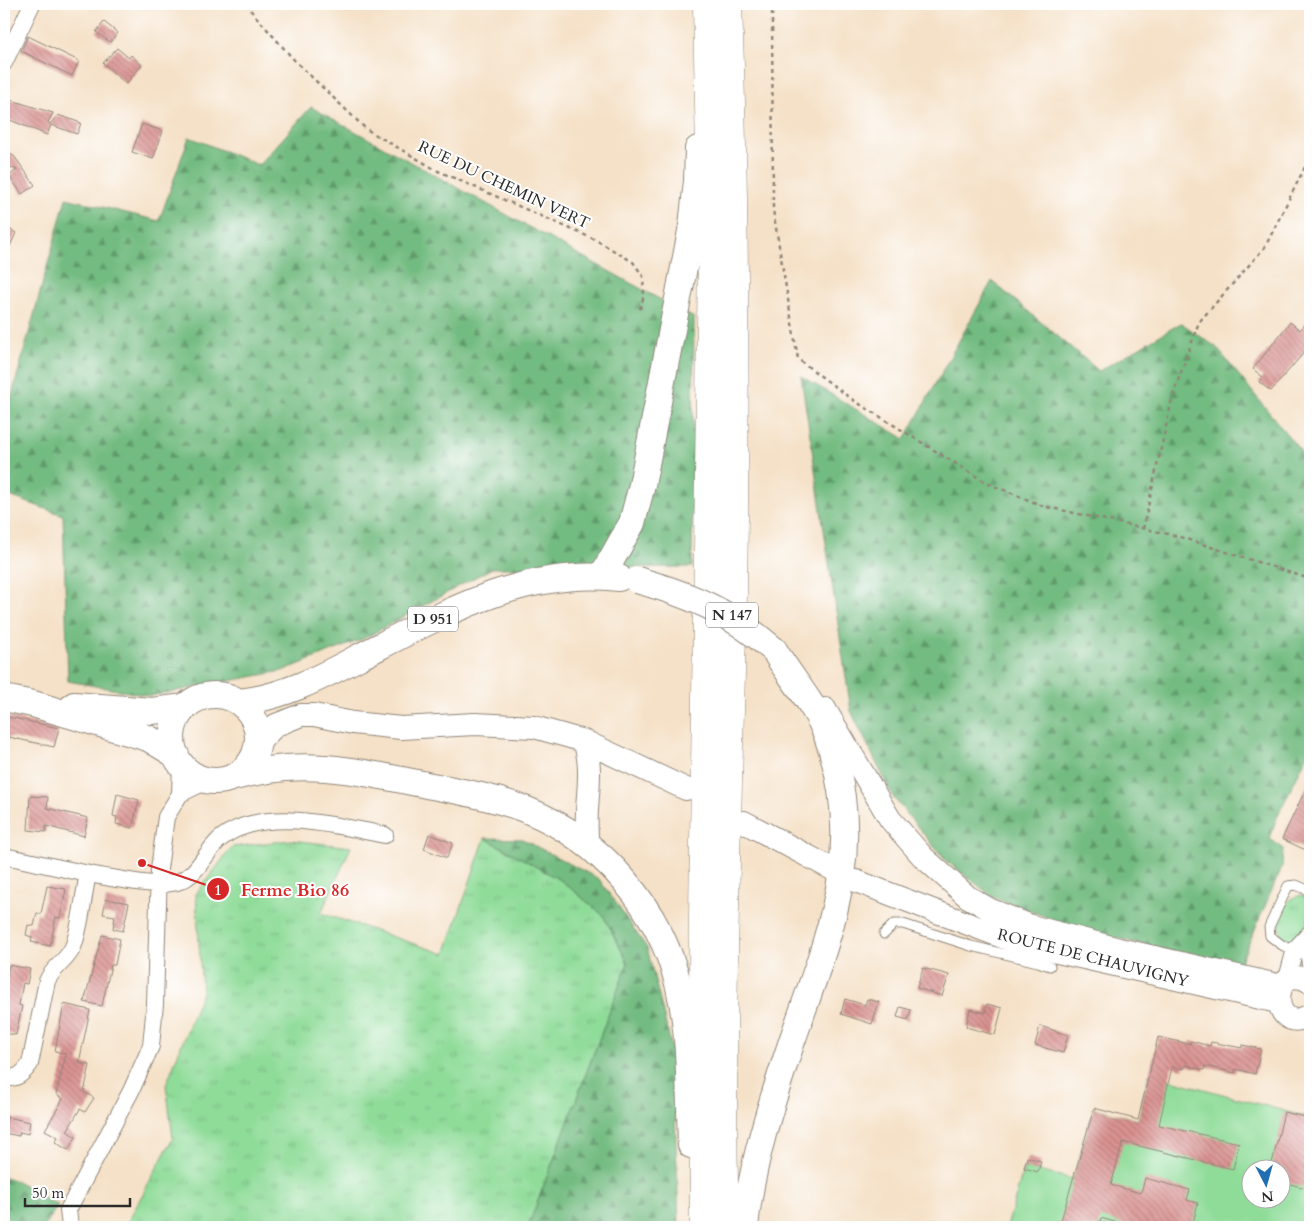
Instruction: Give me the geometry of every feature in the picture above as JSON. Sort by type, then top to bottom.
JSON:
[{"type":"highway","name":"N 147","points":[[704,1227],[703,919],[712,255],[707,4]]},
{"type":"highway","name":"N 147","points":[[726,1227],[726,942],[735,418],[735,280],[728,4]]},
{"type":"main road","points":[[602,576],[625,538],[637,504],[692,226],[697,181],[702,4]]},
{"type":"main road","name":"D 951","points":[[239,702],[269,696],[318,678],[439,616],[493,593],[546,579],[602,576],[637,580],[679,592],[720,610],[750,629],[774,650]]},
{"type":"main road","points":[[745,1227],[755,1165],[768,1116],[834,919],[841,884],[845,838],[844,806],[826,732],[811,705],[774,650]]},
{"type":"main road","name":"ROUTE DE CHAUVIGNY","points":[[774,650],[788,662],[826,710],[890,819],[923,857],[968,897],[991,910],[1044,952]]},
{"type":"main road","points":[[178,759],[172,743],[173,730],[177,718],[185,707],[197,699],[211,695],[225,696],[239,702],[254,720],[258,743]]},
{"type":"main road","points":[[4,698],[33,704],[148,738],[178,759],[198,777],[208,780],[222,780],[285,768],[319,767],[392,778],[494,799],[550,821],[588,844],[615,870],[642,903],[665,944],[679,987],[687,1034],[697,1227]]},
{"type":"main road","points":[[33,704],[152,710],[185,707]]},
{"type":"main road","points":[[234,777],[250,763],[258,743],[276,726],[288,719],[301,715],[314,715],[353,723],[401,728],[507,724],[558,732],[584,741],[686,789]]},
{"type":"main road","points":[[584,741],[589,756],[590,770],[585,818],[588,844]]},
{"type":"main road","points":[[744,822],[834,870]]},
{"type":"main road","name":"ROUTE DE CHAUVIGNY","points":[[856,880],[976,928],[1044,952],[1282,990],[1298,978],[1310,982]]},
{"type":"main road","points":[[1282,990],[1284,1013],[1292,1018],[1302,1018],[1310,1015]]},
{"type":"street","points":[[4,63],[32,4]]},
{"type":"street","points":[[178,759],[180,794]]},
{"type":"street","points":[[70,1227],[68,1210],[131,1091],[150,1046],[155,1004],[159,884],[166,817],[180,794],[208,780]]},
{"type":"street","points":[[4,856],[88,874],[139,882],[172,884],[187,879],[222,838],[264,822],[292,820],[320,822],[386,835]]},
{"type":"street","points":[[4,1078],[13,1078],[23,1074],[30,1064],[47,981],[52,971],[67,958],[73,946],[88,874]]},
{"type":"street","points":[[1282,990],[1294,951],[1310,933]]},
{"type":"street","points":[[1310,937],[1308,948],[1310,965]]},
{"type":"lane","points":[[1294,951],[1270,936],[1269,927],[1288,886],[1296,885],[1310,891]]},
{"type":"lane","points":[[884,934],[894,924],[903,924],[971,946],[1044,952]]},
{"type":"path","name":"RUE DU CHEMIN VERT","points":[[245,4],[295,61],[366,129],[438,171],[596,240],[633,262],[643,276],[644,295],[639,312]]},
{"type":"path","points":[[772,4],[773,210],[798,359],[850,398],[987,483],[1043,506],[1177,536],[1310,579]]},
{"type":"path","points":[[1143,529],[1173,395],[1199,322],[1265,247],[1310,157]]},
{"type":"green space","points":[[311,107],[694,318],[692,567],[492,568],[363,639],[282,671],[150,696],[68,681],[63,515],[4,494],[4,424],[66,198],[159,221],[189,137],[259,165]]},
{"type":"green space","points":[[992,281],[1099,371],[1181,323],[1216,347],[1310,463],[1310,750],[1277,817],[1270,839],[1283,848],[1282,867],[1238,968],[1076,928],[993,897],[945,860],[893,797],[851,711],[801,376],[905,439]]},
{"type":"green space","points":[[485,838],[562,881],[603,915],[628,963],[528,1227],[125,1227],[173,1138],[166,1085],[202,992],[196,894],[232,847],[291,840],[351,847],[321,913],[445,954]]},
{"type":"green space","points":[[485,838],[522,839],[599,879],[647,948],[673,1053],[679,1227],[528,1227],[628,963],[603,915],[562,881]]},
{"type":"green space","points":[[1301,895],[1310,900],[1306,927],[1299,937],[1286,939],[1280,932],[1280,918],[1289,900]]},
{"type":"green space","points":[[1149,1074],[1310,1118],[1310,1227],[1007,1227],[1024,1168],[1073,1179],[1094,1108],[1138,1120]]},
{"type":"green space","points":[[4,1177],[18,1182],[58,1205],[44,1227],[4,1227]]},
{"type":"building","points":[[104,22],[118,33],[110,42],[96,32]]},
{"type":"building","points":[[28,36],[79,61],[72,76],[21,51]]},
{"type":"building","points":[[117,48],[129,58],[131,55],[142,65],[126,84],[103,63]]},
{"type":"building","points":[[11,100],[53,113],[48,122],[50,124],[58,115],[81,123],[77,134],[51,125],[47,135],[5,118]]},
{"type":"building","points":[[142,124],[163,131],[153,159],[132,152]]},
{"type":"building","points":[[4,152],[14,156],[35,185],[22,194],[9,176],[17,170],[4,164]]},
{"type":"building","points":[[4,226],[16,233],[4,259]]},
{"type":"building","points":[[1310,317],[1310,341],[1305,348],[1307,349],[1271,391],[1259,382],[1263,377],[1253,369],[1290,322],[1300,330]]},
{"type":"building","points":[[4,716],[59,728],[54,747],[4,736]]},
{"type":"building","points":[[1310,780],[1310,852],[1282,839]]},
{"type":"building","points":[[117,794],[139,800],[132,828],[116,824],[117,817],[113,816]]},
{"type":"building","points":[[30,796],[48,797],[47,808],[88,818],[84,836],[46,826],[46,832],[28,830]]},
{"type":"building","points":[[429,834],[453,843],[447,858],[424,849]]},
{"type":"building","points":[[47,886],[66,889],[60,918],[56,917],[50,946],[31,942],[32,937],[26,935],[28,925],[34,926],[37,913],[41,914]]},
{"type":"building","points":[[106,899],[129,903],[123,931],[113,929],[115,916],[103,914]]},
{"type":"building","points":[[102,935],[120,939],[115,965],[111,965],[102,1006],[84,1002]]},
{"type":"building","points":[[9,965],[30,969],[27,984],[23,983],[19,1005],[22,1006],[16,1035],[4,1033],[4,991]]},
{"type":"building","points":[[923,968],[949,975],[942,996],[917,988]]},
{"type":"building","points":[[845,999],[865,1005],[867,999],[879,1002],[872,1024],[841,1014]]},
{"type":"building","points":[[64,1004],[90,1010],[79,1063],[90,1065],[84,1092],[94,1098],[85,1112],[80,1109],[67,1131],[76,1137],[68,1150],[55,1142],[58,1137],[45,1130],[63,1099],[56,1094],[66,1054],[55,1051]]},
{"type":"building","points":[[987,1004],[1002,1008],[995,1035],[966,1027],[970,1009],[985,1013]]},
{"type":"building","points":[[900,1007],[911,1010],[908,1020],[897,1017]]},
{"type":"building","points":[[1040,1026],[1068,1035],[1063,1053],[1035,1045]]},
{"type":"building","points":[[1158,1037],[1190,1044],[1191,1041],[1210,1046],[1211,1042],[1242,1048],[1242,1045],[1261,1049],[1255,1074],[1236,1069],[1235,1073],[1205,1066],[1204,1070],[1185,1065],[1184,1069],[1172,1067],[1159,1125],[1239,1143],[1233,1169],[1123,1142],[1111,1185],[1141,1193],[1145,1178],[1190,1190],[1187,1200],[1198,1203],[1192,1227],[1132,1227],[1101,1218],[1098,1227],[1059,1227],[1094,1108],[1138,1120]]},
{"type":"building","points":[[1284,1112],[1310,1118],[1310,1189],[1292,1184],[1292,1158],[1273,1158]]},
{"type":"building","points":[[7,1117],[30,1122],[28,1134],[20,1132],[19,1136],[4,1133]]},
{"type":"building","points":[[1027,1157],[1041,1161],[1038,1172],[1024,1168]]},
{"type":"place","name":"Ferme Bio 86","points":[[142,863]]}]
